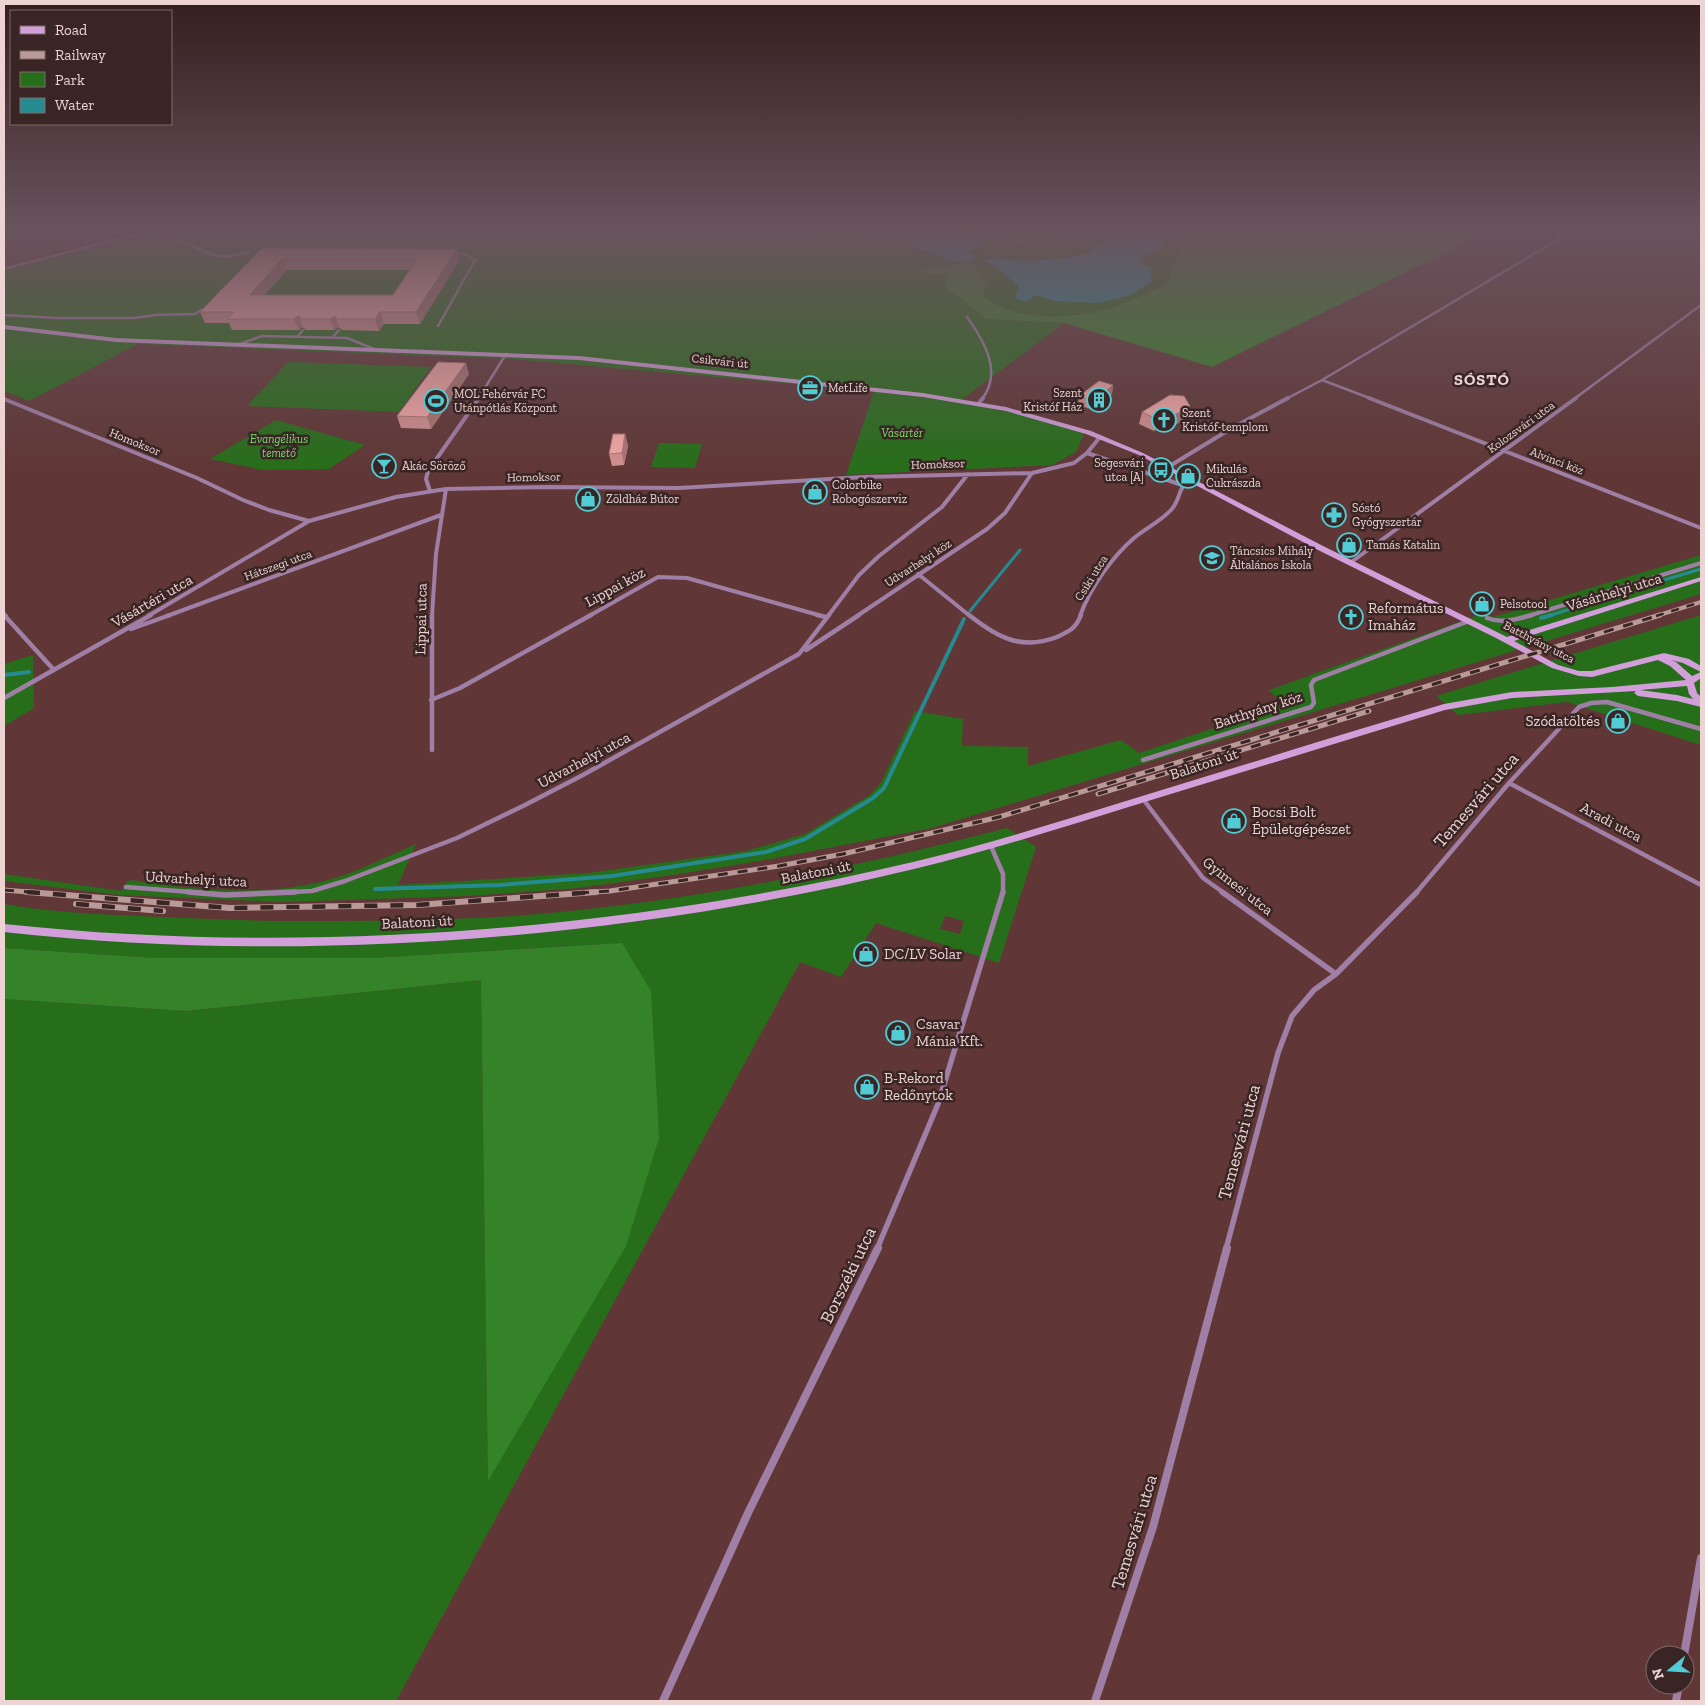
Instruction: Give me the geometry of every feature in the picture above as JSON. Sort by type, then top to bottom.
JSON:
[{"type":"street","points":[[4,315],[57,318],[134,318],[156,314],[195,314],[202,310]]},
{"type":"street","points":[[438,326],[447,310]]},
{"type":"street","points":[[1168,468],[1232,428],[1322,380],[1440,310]]},
{"type":"street","name":"Kolozsvári utca","points":[[1350,563],[1505,451],[1695,310]]},
{"type":"street","points":[[967,317],[982,340],[991,368],[988,391],[979,403]]},
{"type":"street","name":"Csikvári út","points":[[4,327],[116,340],[579,358],[923,394],[979,403],[1043,418],[1100,437]]},
{"type":"street","points":[[262,336],[267,330]]},
{"type":"street","points":[[298,336],[303,330]]},
{"type":"street","points":[[334,337],[339,330]]},
{"type":"street","points":[[237,345],[262,336],[334,337],[347,338],[374,349]]},
{"type":"street","points":[[430,490],[426,478],[428,471],[487,387],[506,354]]},
{"type":"street","name":"Alvinci köz","points":[[1322,380],[1701,528]]},
{"type":"street","name":"Homoksor","points":[[4,399],[196,478],[243,500],[269,510],[310,521],[362,505],[430,490],[557,486],[679,488],[855,477],[1032,473],[1074,463],[1087,453],[1100,437]]},
{"type":"street","name":"Batthyány utca","points":[[1100,437],[1191,479],[1350,563],[1507,640],[1563,670],[1581,675],[1592,674],[1664,656],[1672,657],[1701,669]]},
{"type":"street","points":[[1087,453],[1182,485],[1191,479]]},
{"type":"street","name":"Udvarhelyi köz","points":[[799,654],[918,574],[974,539],[1005,513],[1032,473]]},
{"type":"street","name":"Udvarhelyi utca","points":[[126,887],[242,895],[301,892],[345,881],[456,838],[525,805],[591,771],[799,654],[812,640],[826,617],[858,576],[886,550],[944,506],[960,482],[969,474]]},
{"type":"street","name":"Csiki utca","points":[[918,574],[973,618],[1004,638],[1018,643],[1032,643],[1051,639],[1071,631],[1076,625],[1085,604],[1113,561],[1134,538],[1170,512],[1176,504],[1182,485]]},
{"type":"street","name":"Lippai utca","points":[[432,750],[431,700],[434,565],[446,489]]},
{"type":"street","name":"Hátszegi utca","points":[[121,632],[441,515]]},
{"type":"street","name":"Vásártéri utca","points":[[4,698],[310,521]]},
{"type":"street","points":[[1487,618],[1514,620],[1701,563]]},
{"type":"street","name":"Lippai köz","points":[[431,700],[460,688],[658,576],[687,578],[826,617]]},
{"type":"street","name":"Vásárhelyi utca","points":[[1507,640],[1701,580]]},
{"type":"street","points":[[4,614],[54,670]]},
{"type":"street","name":"Batthyány köz","points":[[1143,760],[1310,707],[1314,703],[1311,685],[1314,680],[1469,621]]},
{"type":"street","name":"Batthyány utca","points":[[1651,660],[1673,664],[1691,682],[1693,694],[1701,703]]},
{"type":"street","points":[[1691,682],[1701,675]]},
{"type":"street","name":"Balatoni út","points":[[4,928],[84,936],[238,942],[370,940],[502,932],[627,918],[762,898],[879,875],[991,846],[1413,714],[1444,707],[1512,695],[1612,690],[1691,682]]},
{"type":"street","name":"Balatoni út","points":[[1612,690],[1701,703]]},
{"type":"street","name":"Temesvári utca","points":[[1095,1701],[1153,1527],[1284,1033],[1292,1016],[1314,990],[1336,974],[1404,907],[1509,783],[1575,711],[1586,704],[1598,702],[1624,706],[1701,729]]},
{"type":"street","name":"Aradi utca","points":[[1509,783],[1701,885]]},
{"type":"street","name":"Gyimesi utca","points":[[1144,799],[1203,878],[1336,974]]},
{"type":"street","name":"Borszéki utca","points":[[663,1701],[748,1514],[872,1261],[938,1104],[1004,890],[1003,874],[991,846]]},
{"type":"street","points":[[1686,1645],[1701,1558]]},
{"type":"green space","name":"Vásártér","points":[[4,310],[978,310],[987,319],[1064,323],[961,400],[1085,431],[1076,452],[1052,465],[846,475],[874,391],[512,359],[138,344],[29,401],[4,391]]},
{"type":"green space","points":[[975,310],[1008,310],[1040,316],[1086,314],[1100,311],[1329,310],[1212,367],[1064,323],[987,319]]},
{"type":"green space","points":[[1006,310],[1106,310],[1058,316],[1041,316]]},
{"type":"green space","points":[[288,362],[431,367],[399,412],[247,406]]},
{"type":"green space","name":"Evangélikus temető","points":[[276,420],[365,445],[329,469],[263,470],[210,459]]},
{"type":"green space","points":[[659,443],[702,444],[695,468],[651,467]]},
{"type":"green space","points":[[1701,555],[1701,594],[932,828],[771,859],[578,888],[469,896],[282,902],[120,895],[4,881],[4,874],[121,891],[126,883],[131,880],[203,889],[276,889],[336,878],[416,844],[398,885],[588,873],[746,851],[805,834],[870,795],[881,783],[915,711],[963,719],[962,746],[1028,747],[1028,766],[1121,740],[1139,753],[1283,705],[1269,690],[1484,613],[1493,617]]},
{"type":"green space","points":[[1701,615],[1701,745],[1567,702],[1458,715],[1436,696]]},
{"type":"green space","points":[[33,655],[34,708],[4,726],[4,664]]},
{"type":"green space","points":[[1007,828],[1036,847],[999,963],[876,923],[841,977],[800,962],[396,1701],[4,1701],[4,999],[186,1011],[481,980],[488,1480],[622,943],[372,958],[155,958],[4,948],[4,904],[89,913],[278,921],[483,918],[575,910],[699,894],[823,871]],"holes":[[[945,916],[964,921],[960,934],[940,929]]]},
{"type":"green space","points":[[622,943],[651,991],[659,1138],[626,1246],[488,1481],[481,980],[186,1011],[4,999],[4,948],[155,958],[372,958]]},
{"type":"building","points":[[202,310],[418,310],[416,312],[380,312],[375,319],[338,319],[335,316],[330,319],[302,319],[299,316],[294,319],[227,319],[234,312],[200,312]]},
{"type":"building","points":[[438,362],[466,363],[427,417],[397,416]]},
{"type":"building","points":[[1099,381],[1113,385],[1094,401],[1079,396]]},
{"type":"building","points":[[1170,395],[1184,396],[1190,406],[1168,419],[1162,416],[1157,419],[1142,412]]},
{"type":"building","points":[[613,434],[625,434],[622,453],[609,454]]},
{"type":"waterway","points":[[970,611],[1020,550]]},
{"type":"waterway","points":[[1654,583],[1701,569]]},
{"type":"waterway","points":[[1548,616],[1619,594]]},
{"type":"waterway","points":[[1541,618],[1552,615]]},
{"type":"waterway","points":[[375,889],[500,885],[612,876],[766,852],[805,839],[873,798],[884,788],[964,619]]},
{"type":"waterway","points":[[4,675],[29,672]]},
{"type":"railway","points":[[1656,616],[1701,602]]},
{"type":"railway","points":[[579,893],[610,891],[779,866],[843,854],[999,817],[1660,615]]},
{"type":"railway","points":[[1098,794],[1369,711]]},
{"type":"railway","points":[[4,890],[41,893]]},
{"type":"railway","points":[[27,892],[230,908],[417,905],[596,892]]},
{"type":"railway","points":[[76,904],[163,911]]},
{"type":"place","name":"MetLife","points":[[810,388]]},
{"type":"place","name":"Szent Kristóf Ház","points":[[1099,400]]},
{"type":"place","name":"MOL Fehérvár FC Utánpótlás Központ","points":[[436,401]]},
{"type":"place","name":"Szent Kristóf-templom","points":[[1164,420]]},
{"type":"place","name":"Akác Söröző","points":[[384,466]]},
{"type":"place","name":"Segesvári utca [A]","points":[[1161,470]]},
{"type":"place","name":"Mikulás Cukrászda","points":[[1188,476]]},
{"type":"place","name":"Colorbike Robogószerviz","points":[[815,492]]},
{"type":"place","name":"Zöldház Bútor","points":[[588,499]]},
{"type":"place","name":"Sóstó Gyógyszertár","points":[[1334,515]]},
{"type":"place","name":"Tamás Katalin","points":[[1349,545]]},
{"type":"place","name":"Táncsics Mihály Általános Iskola","points":[[1212,558]]},
{"type":"place","name":"Pelsotool","points":[[1482,604]]},
{"type":"place","name":"Református Imaház","points":[[1351,617]]},
{"type":"place","name":"Szódatöltés","points":[[1618,721]]},
{"type":"place","name":"Bocsi Bolt Épületgépészet","points":[[1234,821]]},
{"type":"place","name":"DC/LV Solar","points":[[866,954]]},
{"type":"place","name":"Csavar Mánia Kft.","points":[[898,1033]]},
{"type":"place","name":"B-Rekord Redőnytok","points":[[867,1087]]},
{"type":"district","name":"SÓSTÓ","points":[[1482,379]]}]
